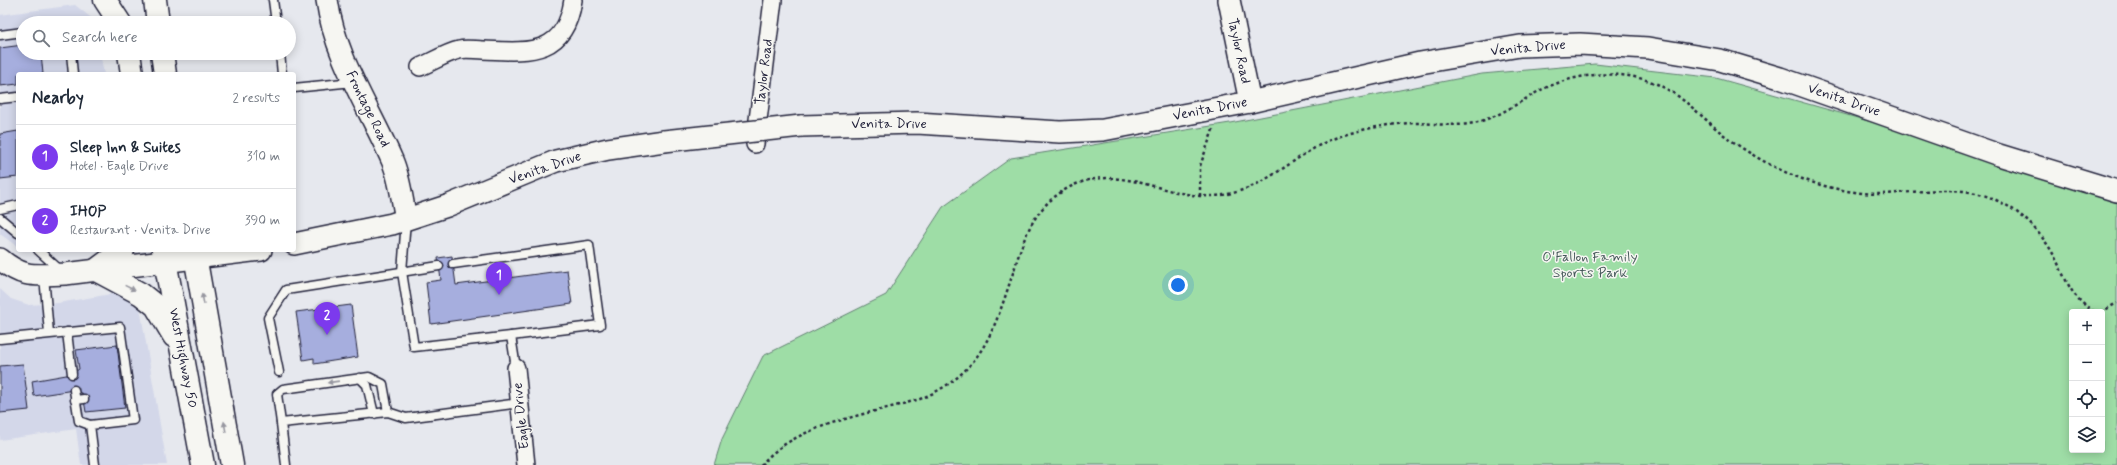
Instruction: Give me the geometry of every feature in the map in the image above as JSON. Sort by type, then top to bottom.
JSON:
[{"type":"main road","points":[[104,0],[115,16]]},
{"type":"main road","points":[[120,0],[123,16]]},
{"type":"main road","points":[[154,0],[157,16]]},
{"type":"main road","points":[[130,60],[132,72]]},
{"type":"main road","points":[[163,60],[165,72]]},
{"type":"main road","points":[[120,252],[96,270],[141,294],[156,306],[180,347]]},
{"type":"main road","name":"West Highway 50","points":[[195,254],[232,465]]},
{"type":"main road","name":"West Highway 50","points":[[164,256],[203,465]]},
{"type":"street","name":"Frontage Road","points":[[327,0],[339,49],[353,82],[393,162],[406,219]]},
{"type":"street","points":[[420,67],[459,50],[531,51],[546,47],[558,38],[567,25],[573,0]]},
{"type":"street","name":"Taylor Road","points":[[755,144],[774,0]]},
{"type":"street","name":"Taylor Road","points":[[1229,0],[1250,102]]},
{"type":"street","name":"Venita Drive","points":[[296,244],[340,236],[406,219],[447,206],[556,161],[608,149],[664,141],[801,126],[917,123],[1060,132],[1103,130],[1250,102],[1420,63],[1520,46],[1580,44],[1648,48],[1720,60],[1780,78],[1999,155],[2117,191]]},
{"type":"street","points":[[1,262],[22,274],[44,275],[96,270],[164,256],[228,252]]},
{"type":"street","name":"Eagle Drive","points":[[516,368],[526,465]]},
{"type":"lane","points":[[273,0],[275,16]]},
{"type":"lane","points":[[0,35],[16,33]]},
{"type":"lane","points":[[72,60],[73,72]]},
{"type":"lane","points":[[281,60],[282,72]]},
{"type":"lane","points":[[296,88],[353,82]]},
{"type":"lane","points":[[0,100],[16,97]]},
{"type":"lane","points":[[0,209],[16,205]]},
{"type":"lane","points":[[0,218],[16,231]]},
{"type":"lane","points":[[406,219],[402,272],[414,347],[600,325],[589,245],[453,264]]},
{"type":"lane","points":[[40,252],[64,274]]},
{"type":"lane","points":[[279,372],[268,318],[286,290],[439,266]]},
{"type":"lane","points":[[44,275],[49,333]]},
{"type":"lane","points":[[0,339],[120,327],[126,394],[133,420],[90,425],[79,421],[74,390]]},
{"type":"lane","points":[[67,332],[74,371]]},
{"type":"lane","points":[[511,336],[516,368]]},
{"type":"lane","points":[[286,465],[277,394],[283,389],[369,377],[383,384],[388,412]]},
{"type":"lane","points":[[360,378],[367,385],[374,414]]},
{"type":"lane","points":[[75,400],[84,399]]},
{"type":"lane","points":[[281,423],[388,412],[406,418],[520,403]]},
{"type":"lane","points":[[90,425],[95,465]]},
{"type":"path","points":[[761,465],[768,457],[801,435],[838,422],[920,399],[938,392],[962,374],[977,357],[992,333],[1030,224],[1046,203],[1065,189],[1089,179],[1107,177],[1127,178],[1182,194],[1200,196],[1227,195],[1250,188],[1269,179],[1331,140],[1347,134],[1393,124],[1468,124],[1485,120],[1502,113],[1542,89],[1562,81],[1585,76],[1630,76],[1651,81],[1671,91],[1744,149],[1789,174],[1810,182],[1856,192],[1877,194],[1950,190],[1982,194],[1997,200],[2025,218],[2036,230],[2048,245],[2065,282],[2074,296],[2091,309]]},
{"type":"path","points":[[1200,196],[1200,166],[1214,129],[1213,122]]},
{"type":"path","points":[[2105,310],[2117,304]]},
{"type":"shaded area","points":[[75,5],[89,16],[16,16],[16,60],[101,60],[104,72],[16,72],[16,246],[0,234],[0,15]]},
{"type":"shaded area","points":[[0,289],[11,299],[29,305],[58,303],[117,293],[140,308],[167,465],[81,465],[76,429],[0,440]]},
{"type":"green space","name":"O'Fallon Family Sports Park","points":[[1595,64],[1716,78],[1900,130],[2117,200],[2117,465],[714,465],[722,439],[763,356],[886,295],[943,207],[1011,158],[1230,123],[1482,74]]},
{"type":"building","points":[[16,46],[16,60],[42,60],[43,72],[16,72],[16,84],[0,86],[0,48]]},
{"type":"building","points":[[16,131],[16,177],[0,179],[0,134]]},
{"type":"building","points":[[452,256],[456,285],[567,270],[572,304],[431,324],[426,282],[441,280],[438,258]]},
{"type":"building","points":[[351,305],[358,357],[314,364],[314,358],[303,360],[296,312]]},
{"type":"building","points":[[117,345],[125,408],[86,412],[83,394],[74,390],[34,396],[32,381],[72,374],[79,369],[76,350]]},
{"type":"building","points":[[23,364],[29,410],[0,413],[0,366]]},
{"type":"place","name":"Sleep Inn & Suites","points":[[499,295]]},
{"type":"place","name":"IHOP","points":[[327,335]]}]
